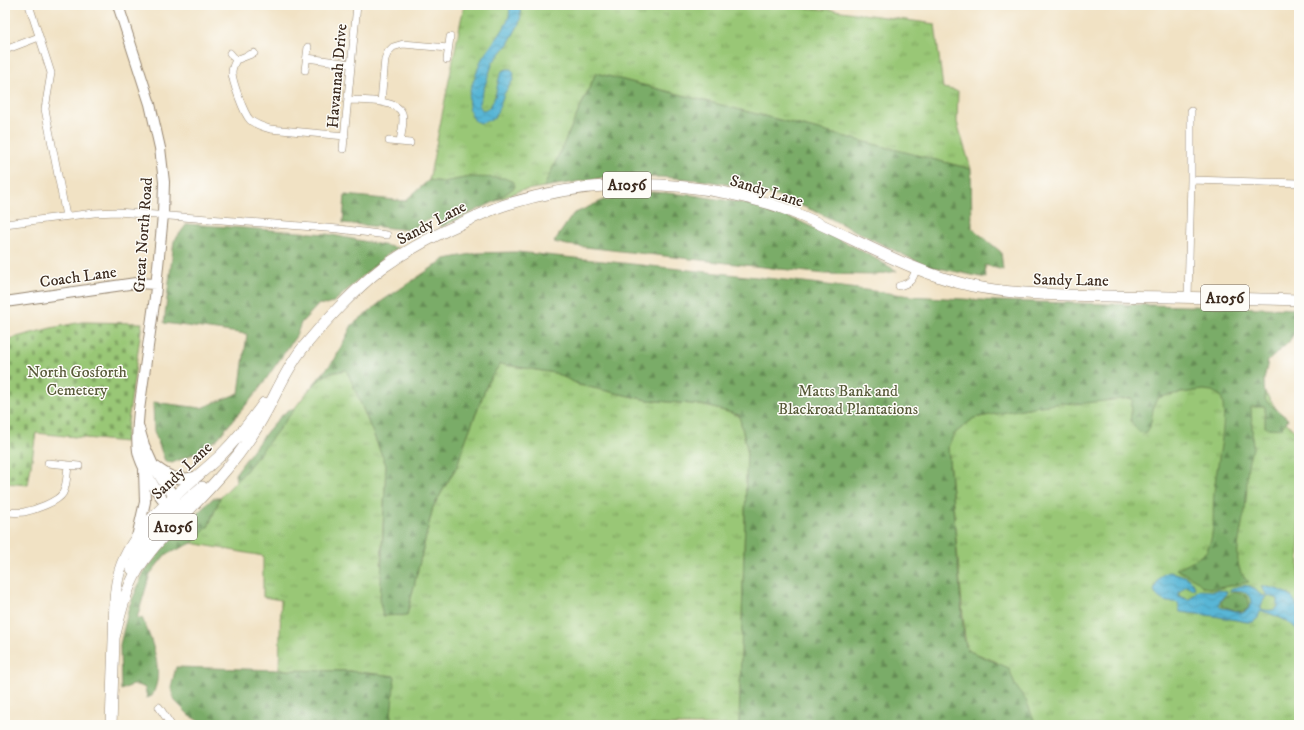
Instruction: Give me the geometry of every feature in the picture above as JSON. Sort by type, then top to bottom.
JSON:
[{"type":"main road","name":"Great North Road","points":[[118,5],[150,104],[160,148],[164,182],[163,215],[156,284],[138,425],[138,450],[148,466]]},
{"type":"main road","name":"Sandy Lane","points":[[114,638],[115,606],[119,575],[123,562],[136,539],[170,500],[222,454],[238,437],[281,381],[303,348],[337,310],[380,270],[404,253],[430,238],[472,218],[507,204],[560,191],[606,185],[670,185],[699,188],[753,199],[782,208],[916,269],[970,286],[1021,294],[1299,300]]},
{"type":"main road","name":"Coach Lane","points":[[5,302],[136,283],[156,284]]},
{"type":"main road","name":"Sandy Lane","points":[[114,638],[124,598],[138,569],[148,554],[232,462],[256,430],[281,381]]},
{"type":"main road","points":[[124,598],[130,574],[138,554],[152,534],[178,508],[232,462]]},
{"type":"main road","points":[[148,466],[164,483],[170,500],[170,507],[178,508]]},
{"type":"main road","points":[[148,466],[177,479],[198,476]]},
{"type":"main road","points":[[136,539],[145,502],[148,466]]},
{"type":"main road","name":"A1056","points":[[111,725],[114,638]]},
{"type":"street","points":[[29,5],[51,73],[45,109],[66,216]]},
{"type":"street","name":"Havannah Drive","points":[[343,149],[357,5]]},
{"type":"street","points":[[5,50],[39,37]]},
{"type":"street","points":[[446,60],[450,37]]},
{"type":"street","points":[[381,102],[385,59],[388,52],[393,47],[403,44],[448,48]]},
{"type":"street","points":[[305,70],[308,47]]},
{"type":"street","points":[[230,53],[236,60]]},
{"type":"street","points":[[254,53],[236,60],[232,70],[245,113],[255,123],[264,128],[270,129],[344,136]]},
{"type":"street","points":[[307,58],[351,64]]},
{"type":"street","points":[[348,100],[381,102],[396,106],[402,113],[403,123],[400,142]]},
{"type":"street","points":[[1188,298],[1191,111]]},
{"type":"street","points":[[389,141],[410,143]]},
{"type":"street","points":[[1190,180],[1299,182]]},
{"type":"street","name":"Sandy Lane","points":[[5,223],[94,212],[117,212],[339,229],[387,235]]},
{"type":"street","points":[[899,286],[908,284],[913,279],[916,269]]},
{"type":"street","points":[[48,463],[79,466]]},
{"type":"street","points":[[5,512],[24,512],[38,508],[60,497],[63,493],[65,485],[68,465]]},
{"type":"street","points":[[159,707],[171,725]]},
{"type":"green space","points":[[464,5],[762,5],[834,10],[935,24],[943,88],[958,91],[957,122],[971,169],[596,73],[544,187],[519,191],[494,202],[515,187],[471,177],[443,182],[429,180]]},
{"type":"green space","points":[[596,73],[971,169],[972,228],[1001,252],[1003,270],[985,265],[986,278],[924,265],[819,213],[780,197],[738,186],[700,180],[661,177],[600,178],[544,187]]},
{"type":"green space","points":[[470,177],[504,178],[514,182],[515,187],[494,202],[441,227],[434,217],[409,230],[343,223],[345,195],[405,201],[429,180],[443,182]]},
{"type":"green space","points":[[653,192],[692,195],[749,204],[799,221],[855,247],[897,271],[875,275],[825,274],[567,245],[554,242],[573,214],[604,200]]},
{"type":"green space","points":[[187,224],[327,234],[398,248],[384,257],[335,301],[327,305],[319,304],[301,323],[296,336],[257,392],[217,439],[198,452],[172,463],[165,461],[154,431],[153,402],[201,408],[239,393],[247,334],[164,323],[174,241]]},
{"type":"green space","name":"Matts Bank and Blackroad Plantations","points":[[517,252],[804,282],[911,296],[997,301],[1299,309],[1299,331],[1294,334],[1288,343],[1268,361],[1264,380],[1265,400],[1288,419],[1281,429],[1266,428],[1265,407],[1251,407],[1253,449],[1250,455],[1248,467],[1245,511],[1238,552],[1240,569],[1243,576],[1249,582],[1214,589],[1203,587],[1196,580],[1176,569],[1202,555],[1207,550],[1212,536],[1213,500],[1224,417],[1221,396],[1212,391],[1203,390],[1168,395],[1158,398],[1154,404],[1150,427],[1146,433],[1139,432],[1132,424],[1132,398],[1076,404],[1063,403],[974,418],[954,434],[948,447],[964,638],[967,650],[1009,668],[1015,685],[1026,700],[1036,725],[739,725],[747,449],[739,415],[702,405],[647,400],[580,385],[555,373],[500,364],[488,382],[457,466],[433,507],[407,615],[383,616],[380,603],[386,465],[346,370],[327,374],[312,386],[335,359],[352,325],[382,301],[445,259],[477,253]]},
{"type":"green space","name":"North Gosforth Cemetery","points":[[82,322],[142,323],[125,442],[36,433],[28,485],[5,483],[5,340],[51,328]]},
{"type":"green space","points":[[500,364],[555,373],[580,385],[647,400],[702,405],[739,415],[747,449],[739,725],[390,725],[394,676],[349,671],[279,670],[281,600],[263,597],[263,556],[192,543],[208,527],[220,498],[245,472],[312,386],[327,374],[346,370],[386,465],[381,564],[407,615],[433,507],[457,466],[488,382]]},
{"type":"green space","points":[[1086,385],[1261,387],[1290,427],[1299,434],[1299,725],[998,725],[997,662],[967,650],[948,447],[954,434],[974,418],[1033,407]]},
{"type":"green space","points":[[291,409],[294,410],[245,472],[236,481],[235,474],[270,428],[278,419]]},
{"type":"green space","points":[[213,498],[220,498],[208,527],[192,543],[165,555],[150,574],[137,618],[142,618],[156,657],[158,674],[152,696],[147,698],[145,688],[138,685],[133,685],[121,690],[120,645],[129,607],[144,572],[170,540]]},
{"type":"green space","points":[[1236,592],[1245,595],[1248,598],[1249,605],[1245,610],[1237,611],[1222,606],[1221,602],[1224,598],[1229,594]]},
{"type":"green space","points":[[176,667],[349,671],[395,676],[390,725],[238,725],[202,723],[190,716],[174,700],[171,687]]},
{"type":"water","points":[[509,5],[519,5],[521,16],[519,24],[508,44],[493,62],[480,100],[479,105],[482,110],[488,109],[494,100],[502,71],[511,69],[514,73],[513,80],[504,94],[495,118],[481,123],[475,121],[472,115],[469,105],[469,94],[482,59],[505,25],[510,12]]},
{"type":"water","points":[[1168,572],[1184,576],[1194,584],[1195,588],[1193,589],[1186,586],[1179,592],[1179,596],[1190,599],[1198,590],[1227,591],[1219,605],[1222,608],[1242,613],[1249,608],[1252,600],[1242,591],[1230,592],[1230,590],[1245,585],[1250,586],[1262,595],[1266,596],[1261,609],[1268,610],[1278,607],[1278,599],[1268,596],[1261,587],[1268,587],[1284,592],[1290,596],[1297,606],[1299,634],[1297,630],[1289,623],[1262,611],[1260,612],[1258,618],[1253,622],[1180,612],[1178,603],[1164,601],[1154,592],[1158,580],[1162,575]]}]
